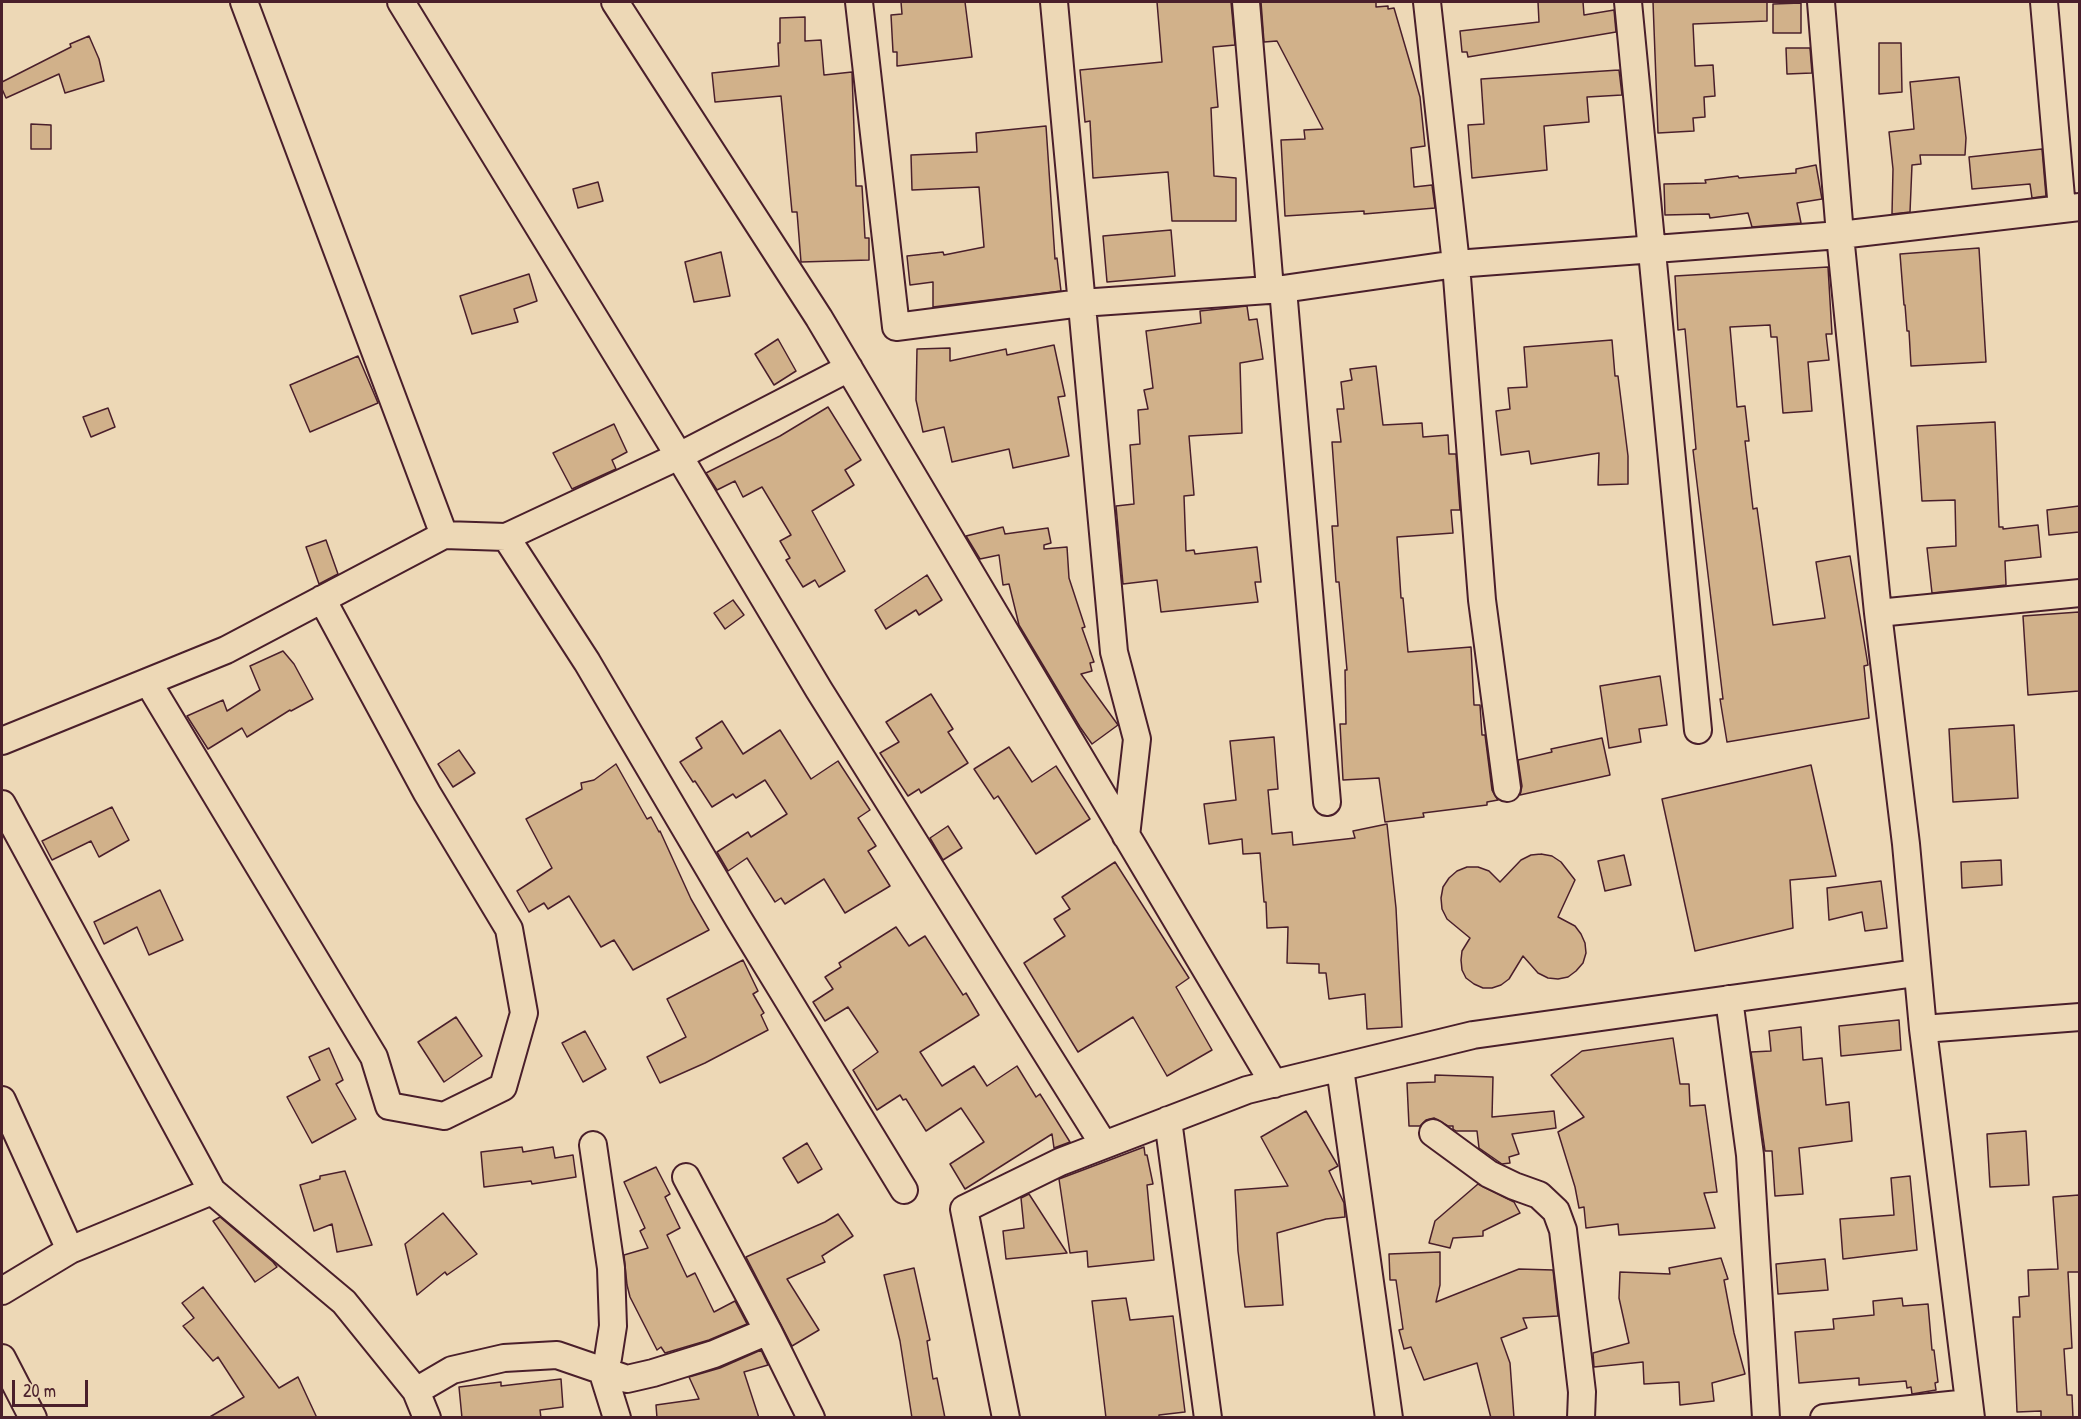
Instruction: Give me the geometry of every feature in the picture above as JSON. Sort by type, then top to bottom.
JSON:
[{"type":"street","points":[[244,2],[444,535]]},
{"type":"street","points":[[401,2],[819,690],[1104,1145]]},
{"type":"street","points":[[615,2],[819,318],[1274,1083]]},
{"type":"street","points":[[859,2],[896,327],[1081,303],[1277,289],[1456,264],[1840,235],[2071,208],[2044,2]]},
{"type":"street","points":[[1054,2],[1114,652],[1137,739],[1126,836]]},
{"type":"street","points":[[1246,2],[1277,289],[1327,802]]},
{"type":"street","points":[[1427,2],[1456,264],[1482,600],[1507,788]]},
{"type":"street","points":[[1628,2],[1698,730]]},
{"type":"street","points":[[1821,2],[1840,235],[1878,613],[1905,844],[1916,973],[1970,1410],[1824,1418]]},
{"type":"street","points":[[2,741],[226,650],[444,535],[506,537],[678,456],[849,368]]},
{"type":"street","points":[[506,537],[587,662],[738,918],[904,1190]]},
{"type":"street","points":[[1878,613],[2079,593]]},
{"type":"street","points":[[148,682],[374,1057],[389,1106],[444,1116],[503,1087],[524,1013],[509,929],[427,793],[322,599]]},
{"type":"street","points":[[2,804],[212,1191],[344,1302],[416,1391],[427,1418]]},
{"type":"street","points":[[1006,1418],[964,1209],[1060,1162],[1247,1090],[1473,1035],[1916,973]]},
{"type":"street","points":[[1729,999],[1750,1155],[1766,1418]]},
{"type":"street","points":[[1923,1029],[2079,1017]]},
{"type":"street","points":[[1340,1068],[1389,1418]]},
{"type":"street","points":[[2,1100],[70,1250]]},
{"type":"street","points":[[1168,1120],[1208,1418]]},
{"type":"street","points":[[1432,1133],[1489,1174],[1539,1195],[1556,1211],[1563,1230],[1566,1253],[1582,1392],[1581,1418]]},
{"type":"street","points":[[593,1145],[611,1268],[613,1314],[608,1358],[602,1370],[617,1418]]},
{"type":"street","points":[[686,1178],[768,1331],[811,1418]]},
{"type":"street","points":[[2,1291],[70,1250],[212,1191]]},
{"type":"street","points":[[416,1391],[452,1370],[504,1358],[557,1355],[627,1379],[714,1354],[768,1331]]},
{"type":"street","points":[[2,1358],[33,1418]]},
{"type":"building","points":[[901,2],[965,2],[972,57],[897,66],[897,52],[893,52],[891,15],[902,14]]},
{"type":"building","points":[[1157,2],[1231,2],[1235,45],[1213,47],[1218,107],[1211,108],[1214,176],[1236,178],[1236,221],[1172,221],[1168,172],[1093,178],[1090,121],[1085,122],[1080,70],[1162,62]]},
{"type":"building","points":[[1261,2],[1376,2],[1376,7],[1394,8],[1420,97],[1425,146],[1411,148],[1414,187],[1432,185],[1435,208],[1364,214],[1364,211],[1285,216],[1281,140],[1305,139],[1304,130],[1323,129],[1277,41],[1264,42]]},
{"type":"building","points":[[1538,2],[1583,2],[1584,15],[1614,10],[1616,32],[1468,57],[1467,52],[1462,52],[1460,31],[1539,22]]},
{"type":"building","points":[[1653,2],[1767,2],[1767,21],[1693,24],[1695,66],[1713,65],[1715,96],[1704,97],[1705,117],[1693,118],[1694,131],[1658,133]]},
{"type":"building","points":[[1801,3],[1801,33],[1773,33],[1773,4]]},
{"type":"building","points":[[805,17],[805,41],[821,40],[824,75],[852,72],[856,186],[862,186],[865,238],[869,238],[869,260],[801,262],[797,212],[792,212],[781,96],[715,102],[712,73],[779,66],[780,18]]},
{"type":"building","points":[[89,36],[99,59],[104,81],[65,93],[59,74],[6,98],[2,82],[71,47],[70,44]]},
{"type":"building","points":[[1879,43],[1901,43],[1902,92],[1879,94]]},
{"type":"building","points":[[1786,48],[1810,48],[1812,73],[1787,74]]},
{"type":"building","points":[[1619,70],[1622,95],[1587,97],[1589,122],[1544,126],[1547,170],[1472,178],[1468,125],[1484,124],[1481,79]]},
{"type":"building","points":[[1959,77],[1966,138],[1965,155],[1920,155],[1921,164],[1912,165],[1910,212],[1892,214],[1893,169],[1889,132],[1914,129],[1910,82]]},
{"type":"building","points":[[31,124],[51,125],[51,149],[31,149]]},
{"type":"building","points":[[1046,126],[1055,259],[1057,258],[1061,291],[933,307],[933,282],[910,285],[907,256],[943,252],[944,255],[984,247],[979,187],[912,190],[911,155],[977,152],[976,133]]},
{"type":"building","points":[[2042,149],[2046,196],[2032,198],[2030,184],[1972,189],[1969,157]]},
{"type":"building","points":[[1816,165],[1822,199],[1797,203],[1801,223],[1752,227],[1748,213],[1710,218],[1709,214],[1665,215],[1664,184],[1706,183],[1705,180],[1738,176],[1739,178],[1796,173],[1796,169]]},
{"type":"building","points":[[598,182],[603,201],[578,208],[573,189]]},
{"type":"building","points":[[1171,230],[1175,276],[1107,282],[1103,236]]},
{"type":"building","points":[[1979,248],[1986,362],[1911,366],[1900,254]]},
{"type":"building","points":[[721,252],[730,296],[694,302],[685,262]]},
{"type":"building","points":[[1828,267],[1832,334],[1826,334],[1829,360],[1808,362],[1812,411],[1783,413],[1777,337],[1771,337],[1770,325],[1730,327],[1737,407],[1745,406],[1749,441],[1745,441],[1753,509],[1757,508],[1773,625],[1825,618],[1816,562],[1850,556],[1868,665],[1864,666],[1869,718],[1727,742],[1720,699],[1723,699],[1693,450],[1696,449],[1685,329],[1678,330],[1675,276]]},
{"type":"building","points":[[529,274],[537,301],[514,309],[518,322],[472,334],[460,296]]},
{"type":"building","points":[[1247,306],[1249,320],[1257,319],[1263,359],[1240,363],[1242,433],[1189,436],[1194,495],[1184,496],[1186,551],[1194,550],[1195,554],[1257,547],[1261,582],[1255,582],[1258,602],[1161,612],[1157,580],[1123,584],[1116,506],[1134,504],[1130,445],[1140,444],[1138,410],[1148,409],[1144,390],[1153,388],[1146,331],[1201,323],[1200,311]]},
{"type":"building","points":[[778,339],[796,371],[774,385],[755,354]]},
{"type":"building","points":[[1612,340],[1615,376],[1618,376],[1628,456],[1628,484],[1598,485],[1599,453],[1531,464],[1529,451],[1501,455],[1496,411],[1510,409],[1508,388],[1527,387],[1524,347]]},
{"type":"building","points":[[1054,345],[1065,396],[1058,397],[1069,456],[1013,468],[1009,449],[952,462],[944,427],[923,432],[916,400],[917,349],[950,348],[950,361],[1006,349],[1007,355]]},
{"type":"building","points":[[358,356],[378,403],[310,432],[290,385]]},
{"type":"building","points":[[1376,366],[1383,425],[1422,423],[1423,437],[1448,435],[1449,454],[1456,454],[1460,510],[1451,510],[1453,533],[1397,537],[1401,598],[1403,598],[1408,652],[1471,647],[1474,705],[1480,705],[1482,735],[1485,735],[1492,790],[1498,800],[1487,802],[1487,805],[1423,813],[1424,817],[1385,822],[1379,778],[1343,780],[1340,724],[1346,724],[1345,670],[1347,670],[1339,582],[1336,582],[1332,526],[1338,526],[1332,442],[1341,442],[1337,409],[1344,409],[1341,382],[1352,380],[1350,369]]},
{"type":"building","points":[[828,407],[861,460],[845,470],[854,485],[812,511],[845,571],[819,587],[815,580],[803,587],[786,560],[790,558],[780,541],[791,535],[762,487],[743,497],[735,481],[717,490],[706,473],[780,436]]},
{"type":"building","points":[[108,408],[115,427],[91,437],[83,417]]},
{"type":"building","points":[[1995,422],[1999,527],[2003,529],[2038,525],[2041,557],[2005,561],[2006,585],[1932,593],[1927,548],[1956,546],[1955,500],[1922,501],[1917,426]]},
{"type":"building","points":[[614,424],[627,452],[612,460],[616,469],[572,489],[553,453]]},
{"type":"building","points":[[2079,506],[2079,532],[2049,535],[2047,510]]},
{"type":"building","points":[[1003,527],[1005,534],[1048,528],[1051,543],[1044,545],[1044,549],[1067,547],[1069,578],[1085,627],[1082,628],[1094,662],[1090,663],[1092,671],[1081,674],[1118,725],[1092,744],[1019,625],[1009,584],[1003,585],[999,555],[980,559],[966,536]]},
{"type":"building","points":[[326,540],[338,574],[319,584],[306,547]]},
{"type":"building","points":[[927,575],[942,600],[919,615],[916,610],[886,629],[875,610]]},
{"type":"building","points":[[733,600],[744,615],[725,629],[714,613]]},
{"type":"building","points":[[2079,612],[2079,691],[2028,695],[2023,616]]},
{"type":"building","points":[[283,651],[294,664],[313,699],[290,710],[247,737],[242,728],[208,749],[187,716],[223,700],[227,711],[260,690],[250,666]]},
{"type":"building","points":[[1660,676],[1667,725],[1639,729],[1641,742],[1609,748],[1600,686]]},
{"type":"building","points":[[931,694],[953,729],[948,732],[968,763],[921,793],[919,789],[908,796],[880,753],[899,742],[886,722]]},
{"type":"building","points":[[722,721],[743,754],[780,730],[811,779],[838,761],[870,810],[858,818],[876,846],[868,851],[890,886],[845,913],[824,879],[785,904],[781,898],[775,902],[747,858],[728,871],[717,852],[748,832],[751,837],[787,814],[765,780],[736,798],[733,794],[712,807],[695,781],[693,782],[680,762],[702,748],[696,738]]},
{"type":"building","points":[[2014,725],[2018,798],[1953,802],[1949,729]]},
{"type":"building","points":[[1274,737],[1278,789],[1268,790],[1272,834],[1292,832],[1293,845],[1355,838],[1353,831],[1387,824],[1396,908],[1402,1027],[1367,1029],[1365,994],[1329,999],[1326,973],[1319,973],[1319,964],[1287,963],[1288,927],[1267,928],[1260,853],[1243,854],[1242,839],[1209,844],[1204,804],[1236,800],[1230,741]]},
{"type":"building","points":[[1602,738],[1610,775],[1520,795],[1522,786],[1518,760],[1552,752],[1551,749]]},
{"type":"building","points":[[1009,747],[1032,782],[1056,766],[1090,819],[1036,854],[998,796],[994,799],[974,769]]},
{"type":"building","points":[[459,750],[475,773],[453,787],[438,764]]},
{"type":"building","points":[[616,764],[647,819],[651,817],[660,831],[691,899],[709,930],[633,970],[614,940],[601,947],[569,896],[548,909],[544,903],[529,912],[517,891],[552,868],[526,819],[582,789],[581,783],[594,780]]},
{"type":"building","points":[[1811,765],[1836,876],[1790,880],[1793,928],[1695,951],[1662,799]]},
{"type":"building","points":[[112,807],[129,840],[99,857],[91,841],[52,860],[42,841]]},
{"type":"building","points":[[948,826],[962,848],[943,860],[930,838]]},
{"type":"building","points":[[1531,855],[1552,856],[1561,862],[1575,880],[1558,917],[1575,926],[1581,934],[1586,953],[1583,963],[1568,977],[1548,978],[1538,973],[1523,956],[1509,979],[1501,985],[1483,988],[1474,984],[1466,978],[1461,960],[1462,951],[1470,938],[1447,919],[1442,909],[1443,887],[1457,871],[1467,867],[1478,867],[1489,871],[1500,882],[1521,860]]},
{"type":"building","points":[[1624,855],[1631,885],[1605,891],[1598,861]]},
{"type":"building","points":[[2001,860],[2002,885],[1962,888],[1961,862]]},
{"type":"building","points":[[1115,862],[1189,978],[1176,987],[1212,1050],[1167,1076],[1133,1017],[1078,1052],[1024,963],[1065,936],[1054,919],[1070,909],[1062,897]]},
{"type":"building","points":[[1881,881],[1887,928],[1865,931],[1862,912],[1829,920],[1827,888]]},
{"type":"building","points":[[160,890],[183,940],[149,955],[137,927],[104,944],[94,922]]},
{"type":"building","points":[[896,927],[909,946],[925,936],[963,995],[966,993],[979,1015],[920,1052],[942,1086],[974,1066],[987,1086],[1017,1066],[1036,1097],[1040,1094],[1070,1142],[1054,1148],[1052,1134],[965,1189],[950,1164],[984,1142],[961,1108],[926,1131],[906,1099],[903,1100],[900,1095],[877,1110],[853,1070],[878,1052],[848,1007],[825,1021],[813,1002],[833,989],[825,977],[841,967],[839,963]]},
{"type":"building","points":[[743,960],[758,991],[753,994],[764,1013],[761,1015],[768,1030],[705,1063],[660,1083],[647,1057],[686,1037],[667,999]]},
{"type":"building","points":[[456,1017],[482,1056],[444,1082],[418,1042]]},
{"type":"building","points":[[1899,1020],[1901,1050],[1841,1056],[1839,1026]]},
{"type":"building","points":[[1801,1027],[1803,1060],[1822,1058],[1826,1105],[1849,1102],[1852,1141],[1799,1148],[1803,1194],[1775,1196],[1772,1151],[1765,1151],[1751,1052],[1771,1051],[1769,1031]]},
{"type":"building","points":[[585,1031],[606,1069],[583,1082],[562,1043]]},
{"type":"building","points":[[1673,1038],[1680,1084],[1689,1084],[1690,1106],[1705,1105],[1717,1192],[1704,1193],[1715,1228],[1619,1235],[1618,1224],[1586,1228],[1584,1207],[1579,1208],[1558,1132],[1584,1117],[1551,1075],[1582,1051]]},
{"type":"building","points":[[329,1048],[343,1080],[336,1084],[356,1119],[312,1143],[287,1097],[320,1080],[309,1057]]},
{"type":"building","points":[[1435,1075],[1493,1077],[1492,1117],[1554,1111],[1556,1128],[1512,1134],[1519,1154],[1509,1157],[1510,1163],[1502,1164],[1479,1148],[1477,1131],[1456,1131],[1453,1126],[1448,1126],[1434,1118],[1426,1120],[1420,1126],[1409,1126],[1407,1083],[1435,1082]]},
{"type":"building","points":[[1306,1111],[1338,1166],[1329,1171],[1344,1203],[1345,1217],[1326,1219],[1277,1233],[1283,1305],[1245,1307],[1238,1251],[1235,1190],[1288,1186],[1261,1137]]},
{"type":"building","points":[[2026,1131],[2029,1185],[1990,1187],[1987,1134]]},
{"type":"building","points":[[807,1143],[822,1169],[798,1183],[783,1158]]},
{"type":"building","points":[[522,1147],[523,1152],[553,1147],[555,1158],[573,1155],[576,1177],[532,1184],[531,1181],[484,1187],[481,1152]]},
{"type":"building","points":[[1144,1147],[1153,1184],[1147,1185],[1154,1260],[1088,1267],[1087,1251],[1070,1253],[1059,1179]]},
{"type":"building","points":[[656,1167],[670,1194],[665,1197],[680,1228],[667,1235],[687,1277],[695,1273],[714,1312],[735,1301],[747,1324],[709,1340],[665,1353],[661,1347],[657,1350],[630,1297],[624,1255],[648,1248],[640,1231],[645,1228],[624,1182]]},
{"type":"building","points":[[345,1171],[372,1245],[337,1252],[332,1224],[314,1231],[300,1185],[320,1179],[320,1176]]},
{"type":"building","points":[[1910,1176],[1917,1250],[1843,1259],[1840,1219],[1894,1215],[1891,1178]]},
{"type":"building","points":[[1478,1184],[1514,1202],[1520,1213],[1483,1231],[1483,1236],[1453,1238],[1450,1248],[1429,1243],[1435,1221]]},
{"type":"building","points":[[1029,1194],[1067,1253],[1006,1259],[1003,1231],[1024,1228],[1021,1198]]},
{"type":"building","points":[[2079,1195],[2079,1272],[2068,1272],[2072,1348],[2064,1349],[2067,1395],[2072,1395],[2073,1418],[2041,1418],[2041,1411],[2017,1412],[2013,1317],[2020,1317],[2019,1297],[2029,1296],[2028,1270],[2058,1269],[2053,1197]]},
{"type":"building","points":[[443,1213],[477,1254],[447,1275],[445,1272],[417,1295],[405,1244]]},
{"type":"building","points":[[838,1214],[853,1236],[822,1256],[825,1262],[787,1279],[819,1330],[792,1346],[746,1257]]},
{"type":"building","points":[[220,1217],[277,1267],[255,1282],[213,1221]]},
{"type":"building","points":[[1440,1252],[1440,1285],[1436,1302],[1519,1269],[1553,1270],[1558,1316],[1523,1318],[1527,1328],[1501,1338],[1510,1363],[1514,1418],[1491,1418],[1477,1363],[1424,1380],[1411,1347],[1404,1349],[1399,1330],[1403,1329],[1396,1280],[1390,1280],[1389,1254]]},
{"type":"building","points":[[1721,1258],[1728,1279],[1724,1280],[1745,1374],[1712,1383],[1714,1401],[1680,1405],[1679,1382],[1644,1384],[1643,1362],[1594,1367],[1593,1353],[1629,1343],[1619,1298],[1620,1272],[1670,1274],[1669,1268]]},
{"type":"building","points":[[1825,1259],[1828,1290],[1778,1294],[1776,1264]]},
{"type":"building","points":[[914,1268],[930,1340],[927,1341],[933,1379],[937,1378],[945,1418],[912,1418],[900,1341],[884,1275]]},
{"type":"building","points":[[203,1287],[279,1388],[298,1377],[317,1418],[208,1418],[244,1397],[218,1357],[213,1361],[183,1326],[194,1318],[182,1303]]},
{"type":"building","points":[[1126,1298],[1130,1320],[1173,1316],[1185,1412],[1159,1415],[1159,1418],[1106,1418],[1092,1301]]},
{"type":"building","points":[[1902,1298],[1903,1306],[1928,1304],[1932,1350],[1934,1350],[1938,1382],[1935,1383],[1936,1390],[1912,1394],[1911,1387],[1907,1388],[1906,1381],[1859,1385],[1859,1378],[1799,1383],[1795,1332],[1834,1329],[1833,1319],[1874,1315],[1873,1301]]},
{"type":"building","points":[[761,1350],[768,1365],[744,1372],[759,1418],[657,1418],[656,1405],[699,1399],[689,1377],[720,1368]]},
{"type":"building","points":[[561,1379],[563,1407],[540,1410],[541,1418],[462,1418],[459,1387],[501,1382],[501,1386]]}]
